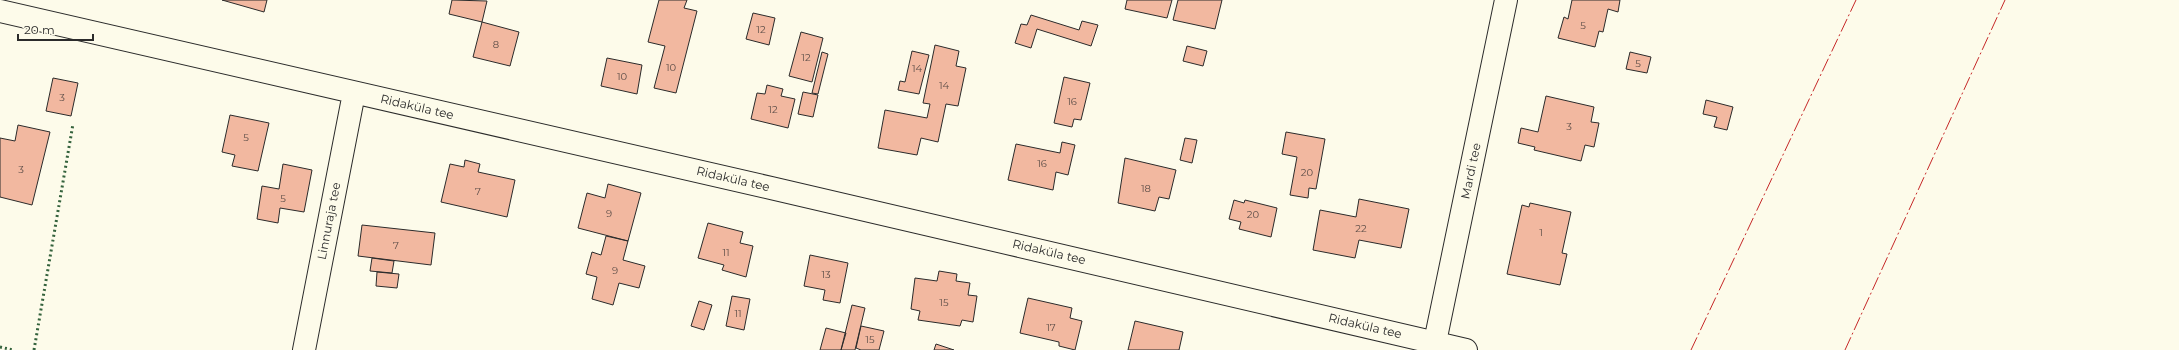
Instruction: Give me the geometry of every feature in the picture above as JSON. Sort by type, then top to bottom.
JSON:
[{"type":"street","name":"Mardi tee","points":[[1435,342],[1506,0]]},
{"type":"street","name":"Ridaküla tee","points":[[0,11],[1466,350]]},
{"type":"street","name":"Linnuraja tee","points":[[304,350],[354,93]]},
{"type":"building","points":[[222,0],[267,0],[264,12]]},
{"type":"building","points":[[452,0],[487,1],[482,22],[449,14]]},
{"type":"building","points":[[659,0],[687,0],[684,8],[697,11],[676,93],[654,88],[665,46],[648,42]]},
{"type":"building","points":[[1127,0],[1172,0],[1167,18],[1125,9]]},
{"type":"building","points":[[1178,0],[1222,0],[1215,29],[1173,20]]},
{"type":"building","points":[[1572,0],[1620,0],[1618,12],[1608,9],[1603,32],[1599,31],[1595,47],[1558,38],[1564,17],[1568,19]]},
{"type":"building","points":[[753,13],[775,18],[769,45],[746,39]]},
{"type":"building","points":[[1031,15],[1079,30],[1082,21],[1098,25],[1091,46],[1037,29],[1031,48],[1015,43],[1021,24],[1027,25]]},
{"type":"building","points":[[482,22],[519,32],[510,66],[473,57]]},
{"type":"building","points":[[801,32],[823,38],[812,82],[789,76]]},
{"type":"building","points":[[935,45],[959,51],[956,66],[966,68],[958,106],[946,104],[938,142],[921,138],[917,155],[878,148],[885,110],[927,118],[930,104],[923,103]]},
{"type":"building","points":[[1187,46],[1207,51],[1203,66],[1183,61]]},
{"type":"building","points":[[912,51],[929,55],[919,94],[898,90],[900,81],[905,82]]},
{"type":"building","points":[[822,52],[828,54],[818,94],[812,93]]},
{"type":"building","points":[[1630,52],[1651,57],[1647,73],[1626,69]]},
{"type":"building","points":[[607,58],[642,65],[637,94],[601,86]]},
{"type":"building","points":[[1064,77],[1090,83],[1081,120],[1074,119],[1072,127],[1054,123]]},
{"type":"building","points":[[53,78],[78,83],[71,116],[46,111]]},
{"type":"building","points":[[767,85],[783,89],[781,96],[795,99],[788,128],[751,119],[757,93],[765,94]]},
{"type":"building","points":[[803,92],[818,95],[813,117],[798,114]]},
{"type":"building","points":[[1546,96],[1594,107],[1591,122],[1599,123],[1594,147],[1585,145],[1581,161],[1534,150],[1535,147],[1518,143],[1521,128],[1538,132]]},
{"type":"building","points":[[1706,100],[1733,107],[1727,130],[1714,127],[1717,117],[1703,114]]},
{"type":"building","points":[[230,115],[269,123],[258,171],[232,166],[235,155],[222,152]]},
{"type":"building","points":[[18,125],[50,132],[32,205],[0,197],[0,138],[15,141]]},
{"type":"building","points":[[1286,132],[1325,139],[1316,189],[1309,188],[1308,198],[1290,195],[1297,157],[1282,154]]},
{"type":"building","points":[[1185,138],[1197,140],[1192,163],[1180,160]]},
{"type":"building","points":[[1062,142],[1075,145],[1068,175],[1056,172],[1053,190],[1008,180],[1016,144],[1060,153]]},
{"type":"building","points":[[1125,158],[1176,170],[1169,199],[1159,197],[1155,211],[1118,203]]},
{"type":"building","points":[[465,160],[480,164],[478,172],[515,180],[507,217],[441,202],[450,164],[464,167]]},
{"type":"building","points":[[283,164],[312,170],[304,212],[280,208],[278,223],[257,219],[262,186],[279,189]]},
{"type":"building","points":[[608,184],[641,193],[628,241],[578,228],[587,193],[605,198]]},
{"type":"building","points":[[1359,199],[1409,209],[1401,248],[1359,240],[1355,258],[1313,250],[1320,210],[1356,217]]},
{"type":"building","points":[[1234,200],[1244,203],[1245,200],[1277,208],[1271,237],[1239,229],[1241,222],[1229,219]]},
{"type":"building","points":[[1530,203],[1571,212],[1562,253],[1567,254],[1560,285],[1507,274],[1522,205],[1529,207]]},
{"type":"building","points":[[708,223],[743,232],[740,243],[753,246],[746,277],[722,270],[724,265],[698,258]]},
{"type":"building","points":[[362,225],[435,233],[431,265],[358,256]]},
{"type":"building","points":[[606,236],[628,241],[623,260],[645,266],[639,288],[619,283],[613,305],[592,299],[597,277],[586,274],[592,252],[601,255]]},
{"type":"building","points":[[810,255],[848,263],[840,303],[823,300],[825,290],[804,286]]},
{"type":"building","points":[[372,258],[394,261],[392,273],[370,271]]},
{"type":"building","points":[[939,271],[957,274],[956,281],[970,283],[968,295],[977,296],[973,322],[962,320],[960,326],[918,320],[920,311],[911,309],[915,278],[937,281]]},
{"type":"building","points":[[377,272],[399,274],[397,288],[376,286]]},
{"type":"building","points":[[732,296],[750,299],[744,330],[726,326]]},
{"type":"building","points":[[1028,298],[1072,308],[1070,318],[1082,321],[1075,350],[1059,346],[1059,342],[1020,333]]},
{"type":"building","points":[[699,301],[712,305],[704,330],[691,326]]},
{"type":"building","points":[[852,305],[865,308],[855,350],[841,350]]},
{"type":"building","points":[[1135,321],[1183,332],[1179,350],[1128,350]]},
{"type":"building","points":[[861,326],[884,331],[879,350],[861,350],[856,348]]},
{"type":"building","points":[[826,328],[846,333],[841,350],[820,350]]},
{"type":"building","points":[[936,344],[954,350],[934,350]]},
{"type":"hedge","points":[[34,350],[73,124]]},
{"type":"hedge","points":[[0,347],[13,350]]},
{"type":"power","points":[[1691,350],[1856,0]]},
{"type":"power","points":[[1845,350],[2005,0]]}]
